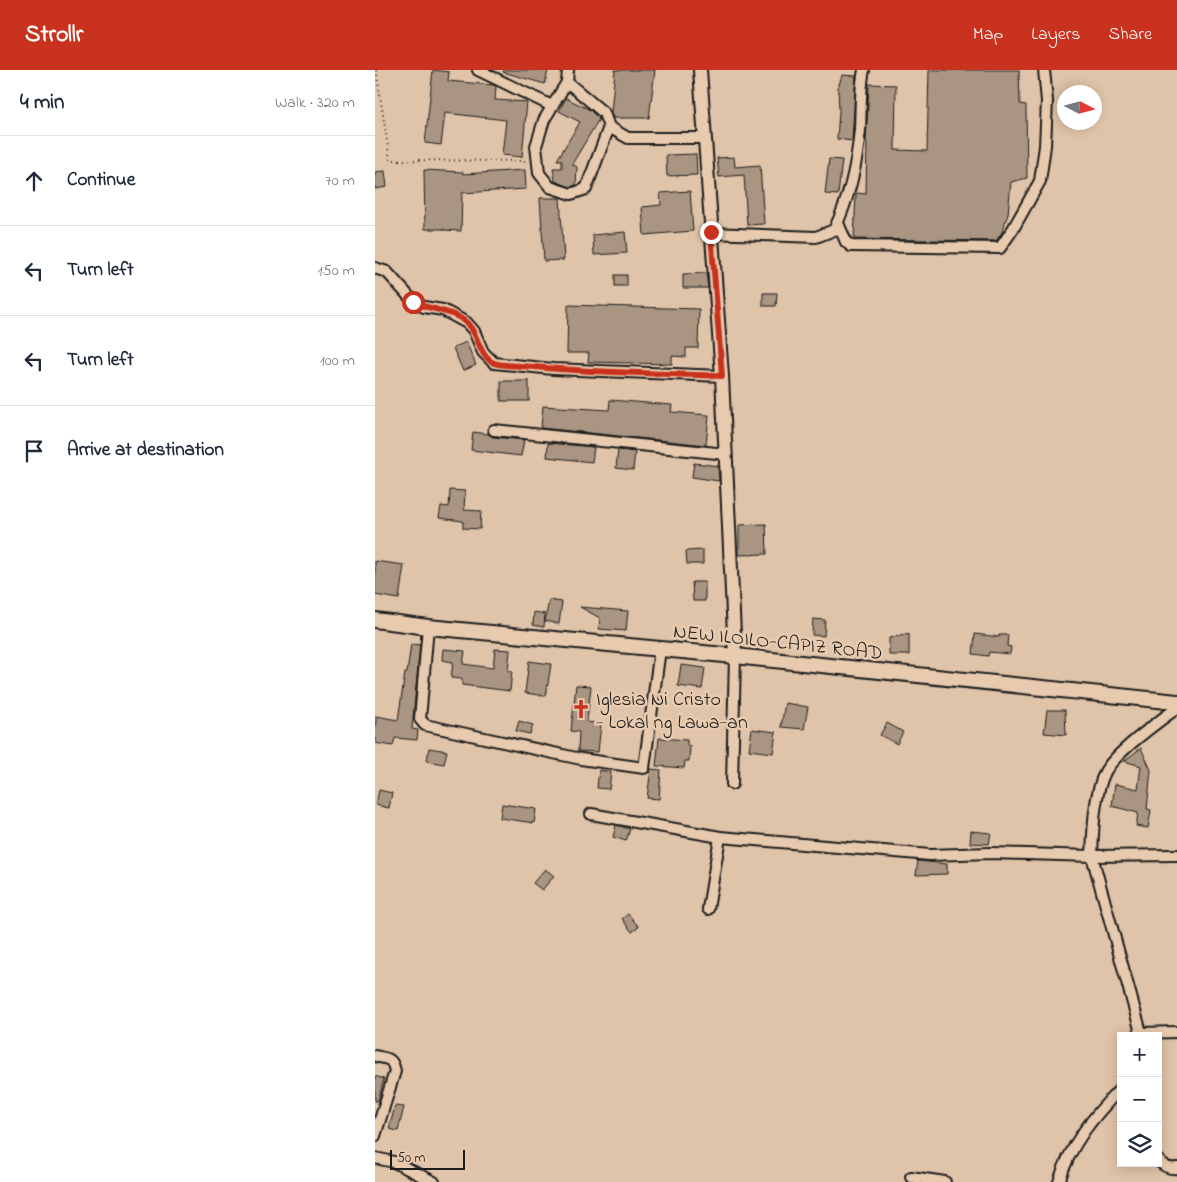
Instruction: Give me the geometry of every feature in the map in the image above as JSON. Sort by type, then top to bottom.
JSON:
[{"type":"highway","name":"NEW ILOILO-CAPIZ ROAD","points":[[375,620],[429,628],[735,656],[1177,702]]},
{"type":"main road","points":[[700,70],[722,376],[735,656]]},
{"type":"street","points":[[478,70],[552,106]]},
{"type":"street","points":[[568,70],[567,82],[544,120],[536,146],[539,173],[550,187],[571,194],[586,188],[609,127]]},
{"type":"street","points":[[711,232],[816,237],[834,230],[845,210],[854,177],[859,140],[864,70]]},
{"type":"street","points":[[838,223],[846,242],[851,246],[1000,248],[1013,230],[1039,181],[1045,146],[1047,101],[1044,70]]},
{"type":"street","points":[[567,82],[603,113],[609,127],[628,138],[704,138]]},
{"type":"street","points":[[375,268],[387,272],[413,302],[424,307],[443,310],[467,323],[474,331],[483,352],[494,363],[553,369],[722,376]]},
{"type":"street","points":[[494,430],[726,454]]},
{"type":"street","points":[[429,628],[419,719],[425,725],[581,760],[644,768],[660,649]]},
{"type":"street","points":[[733,784],[735,656]]},
{"type":"street","points":[[1141,1032],[1092,856],[1093,838],[1099,788],[1105,770],[1149,728],[1177,708]]},
{"type":"street","points":[[591,814],[720,837],[930,855],[990,853],[1092,856],[1177,855]]},
{"type":"street","points":[[708,909],[720,837]]},
{"type":"street","points":[[1162,1033],[1177,1032]]},
{"type":"street","points":[[375,1056],[391,1060],[395,1071],[378,1115],[375,1136]]},
{"type":"street","points":[[1059,1182],[1065,1163],[1074,1146],[1117,1093]]},
{"type":"street","points":[[375,1158],[394,1162],[434,1182]]},
{"type":"street","points":[[1162,1165],[1171,1169],[1177,1168]]},
{"type":"street","points":[[911,1177],[945,1182]]},
{"type":"path","points":[[376,70],[390,160],[538,161]]},
{"type":"path","points":[[375,92],[380,92]]},
{"type":"building","points":[[433,70],[449,72],[448,81],[496,86],[495,100],[527,102],[522,157],[502,155],[506,120],[445,113],[441,145],[425,143]]},
{"type":"building","points":[[504,70],[548,70],[545,84],[503,72]]},
{"type":"building","points":[[615,70],[655,70],[649,118],[613,118],[611,113]]},
{"type":"building","points":[[929,70],[1019,70],[1020,104],[1026,105],[1027,178],[1011,182],[1008,214],[1002,232],[996,241],[854,239],[856,193],[866,194],[869,84],[896,85],[895,150],[927,151]]},
{"type":"building","points":[[842,75],[856,76],[852,141],[837,139],[838,88]]},
{"type":"building","points":[[566,98],[590,110],[599,119],[572,164],[577,167],[576,185],[570,187],[555,181],[553,168],[562,168],[562,160],[557,160],[580,122],[559,111]]},
{"type":"building","points":[[696,154],[697,175],[667,176],[666,155]]},
{"type":"building","points":[[734,157],[735,167],[760,165],[764,224],[747,225],[744,175],[719,177],[717,158]]},
{"type":"building","points":[[829,159],[842,160],[838,195],[825,194]]},
{"type":"building","points":[[424,170],[463,172],[463,174],[525,170],[526,189],[462,193],[461,231],[425,229]]},
{"type":"building","points":[[385,171],[387,187],[375,189],[375,172]]},
{"type":"building","points":[[690,191],[693,231],[644,235],[642,207],[661,205],[660,193]]},
{"type":"building","points":[[540,198],[560,198],[564,260],[544,261]]},
{"type":"building","points":[[625,232],[627,253],[594,255],[593,235]]},
{"type":"building","points":[[706,273],[708,288],[683,288],[683,274]]},
{"type":"building","points":[[615,275],[627,275],[627,286],[615,286]]},
{"type":"building","points":[[763,293],[777,293],[776,306],[763,306]]},
{"type":"building","points":[[568,305],[699,309],[698,348],[686,348],[686,357],[672,356],[672,364],[588,362],[589,353],[567,353]]},
{"type":"building","points":[[466,342],[476,365],[463,371],[453,348]]},
{"type":"building","points":[[501,381],[529,381],[529,401],[501,401]]},
{"type":"building","points":[[610,400],[672,405],[671,412],[709,415],[706,445],[541,428],[543,406],[609,410]]},
{"type":"building","points":[[473,432],[488,434],[493,437],[524,440],[521,456],[471,450]]},
{"type":"building","points":[[548,443],[594,447],[592,462],[547,457]]},
{"type":"building","points":[[618,450],[635,452],[633,470],[616,468]]},
{"type":"building","points":[[694,463],[718,466],[719,481],[692,477]]},
{"type":"building","points":[[450,490],[465,491],[464,510],[481,511],[480,529],[463,528],[463,521],[439,518],[441,506],[449,507]]},
{"type":"building","points":[[766,524],[767,554],[739,555],[739,525]]},
{"type":"building","points":[[703,550],[703,564],[687,564],[686,551]]},
{"type":"building","points":[[375,561],[404,565],[399,599],[375,595]]},
{"type":"building","points":[[692,582],[705,582],[705,601],[693,601]]},
{"type":"building","points":[[549,600],[562,602],[559,624],[545,621]]},
{"type":"building","points":[[580,607],[628,611],[626,631],[599,629],[600,618]]},
{"type":"building","points":[[534,612],[545,614],[544,627],[533,625]]},
{"type":"building","points":[[813,619],[825,620],[824,636],[812,635]]},
{"type":"building","points":[[909,634],[909,655],[889,655],[889,638]]},
{"type":"building","points":[[975,634],[999,637],[999,635],[1008,635],[1007,646],[1011,647],[1010,654],[989,652],[988,656],[973,654]]},
{"type":"building","points":[[411,644],[420,645],[412,729],[418,730],[417,740],[395,738],[393,746],[375,743],[376,716],[398,720]]},
{"type":"building","points":[[443,649],[465,651],[463,664],[493,668],[495,649],[510,650],[508,671],[512,671],[510,691],[462,685],[462,679],[451,678],[453,662],[442,660]]},
{"type":"building","points":[[529,661],[551,664],[546,696],[525,693]]},
{"type":"building","points":[[681,665],[705,668],[702,689],[678,686]]},
{"type":"building","points":[[576,685],[591,686],[587,722],[601,724],[598,752],[578,751],[579,732],[571,731]]},
{"type":"building","points":[[785,703],[808,707],[804,729],[781,727]]},
{"type":"building","points":[[1047,710],[1065,710],[1066,735],[1044,733]]},
{"type":"building","points":[[519,721],[533,725],[530,734],[516,731]]},
{"type":"building","points":[[887,723],[903,732],[897,744],[880,735]]},
{"type":"building","points":[[752,729],[776,732],[773,753],[749,750]]},
{"type":"building","points":[[659,738],[687,740],[687,746],[690,746],[689,761],[685,761],[684,768],[656,766]]},
{"type":"building","points":[[429,748],[447,751],[444,764],[427,761]]},
{"type":"building","points":[[1141,748],[1151,770],[1147,809],[1151,810],[1148,828],[1136,826],[1138,813],[1112,806],[1115,784],[1138,789],[1141,766],[1124,761]]},
{"type":"building","points":[[651,769],[661,770],[659,799],[647,798]]},
{"type":"building","points":[[599,770],[611,772],[609,789],[597,788]]},
{"type":"building","points":[[379,790],[392,793],[389,808],[376,805]]},
{"type":"building","points":[[502,804],[536,809],[534,823],[500,818]]},
{"type":"building","points":[[616,825],[630,829],[626,841],[613,837]]},
{"type":"building","points":[[971,831],[991,833],[989,844],[970,843]]},
{"type":"building","points":[[918,861],[947,864],[947,874],[916,875]]},
{"type":"building","points":[[545,869],[554,876],[542,890],[533,883]]},
{"type":"building","points":[[628,914],[639,927],[632,932],[622,919]]},
{"type":"building","points":[[375,1076],[384,1079],[378,1101],[375,1101]]},
{"type":"building","points":[[395,1106],[404,1107],[398,1131],[389,1129]]},
{"type":"place","name":"Iglesia Ni Cristo - Lokal ng Lawa-an","points":[[581,709]]},
{"type":"route","points":[[413,302],[424,307],[443,310],[467,323],[474,331],[487,358],[494,363],[553,369],[722,376],[711,232]]}]
